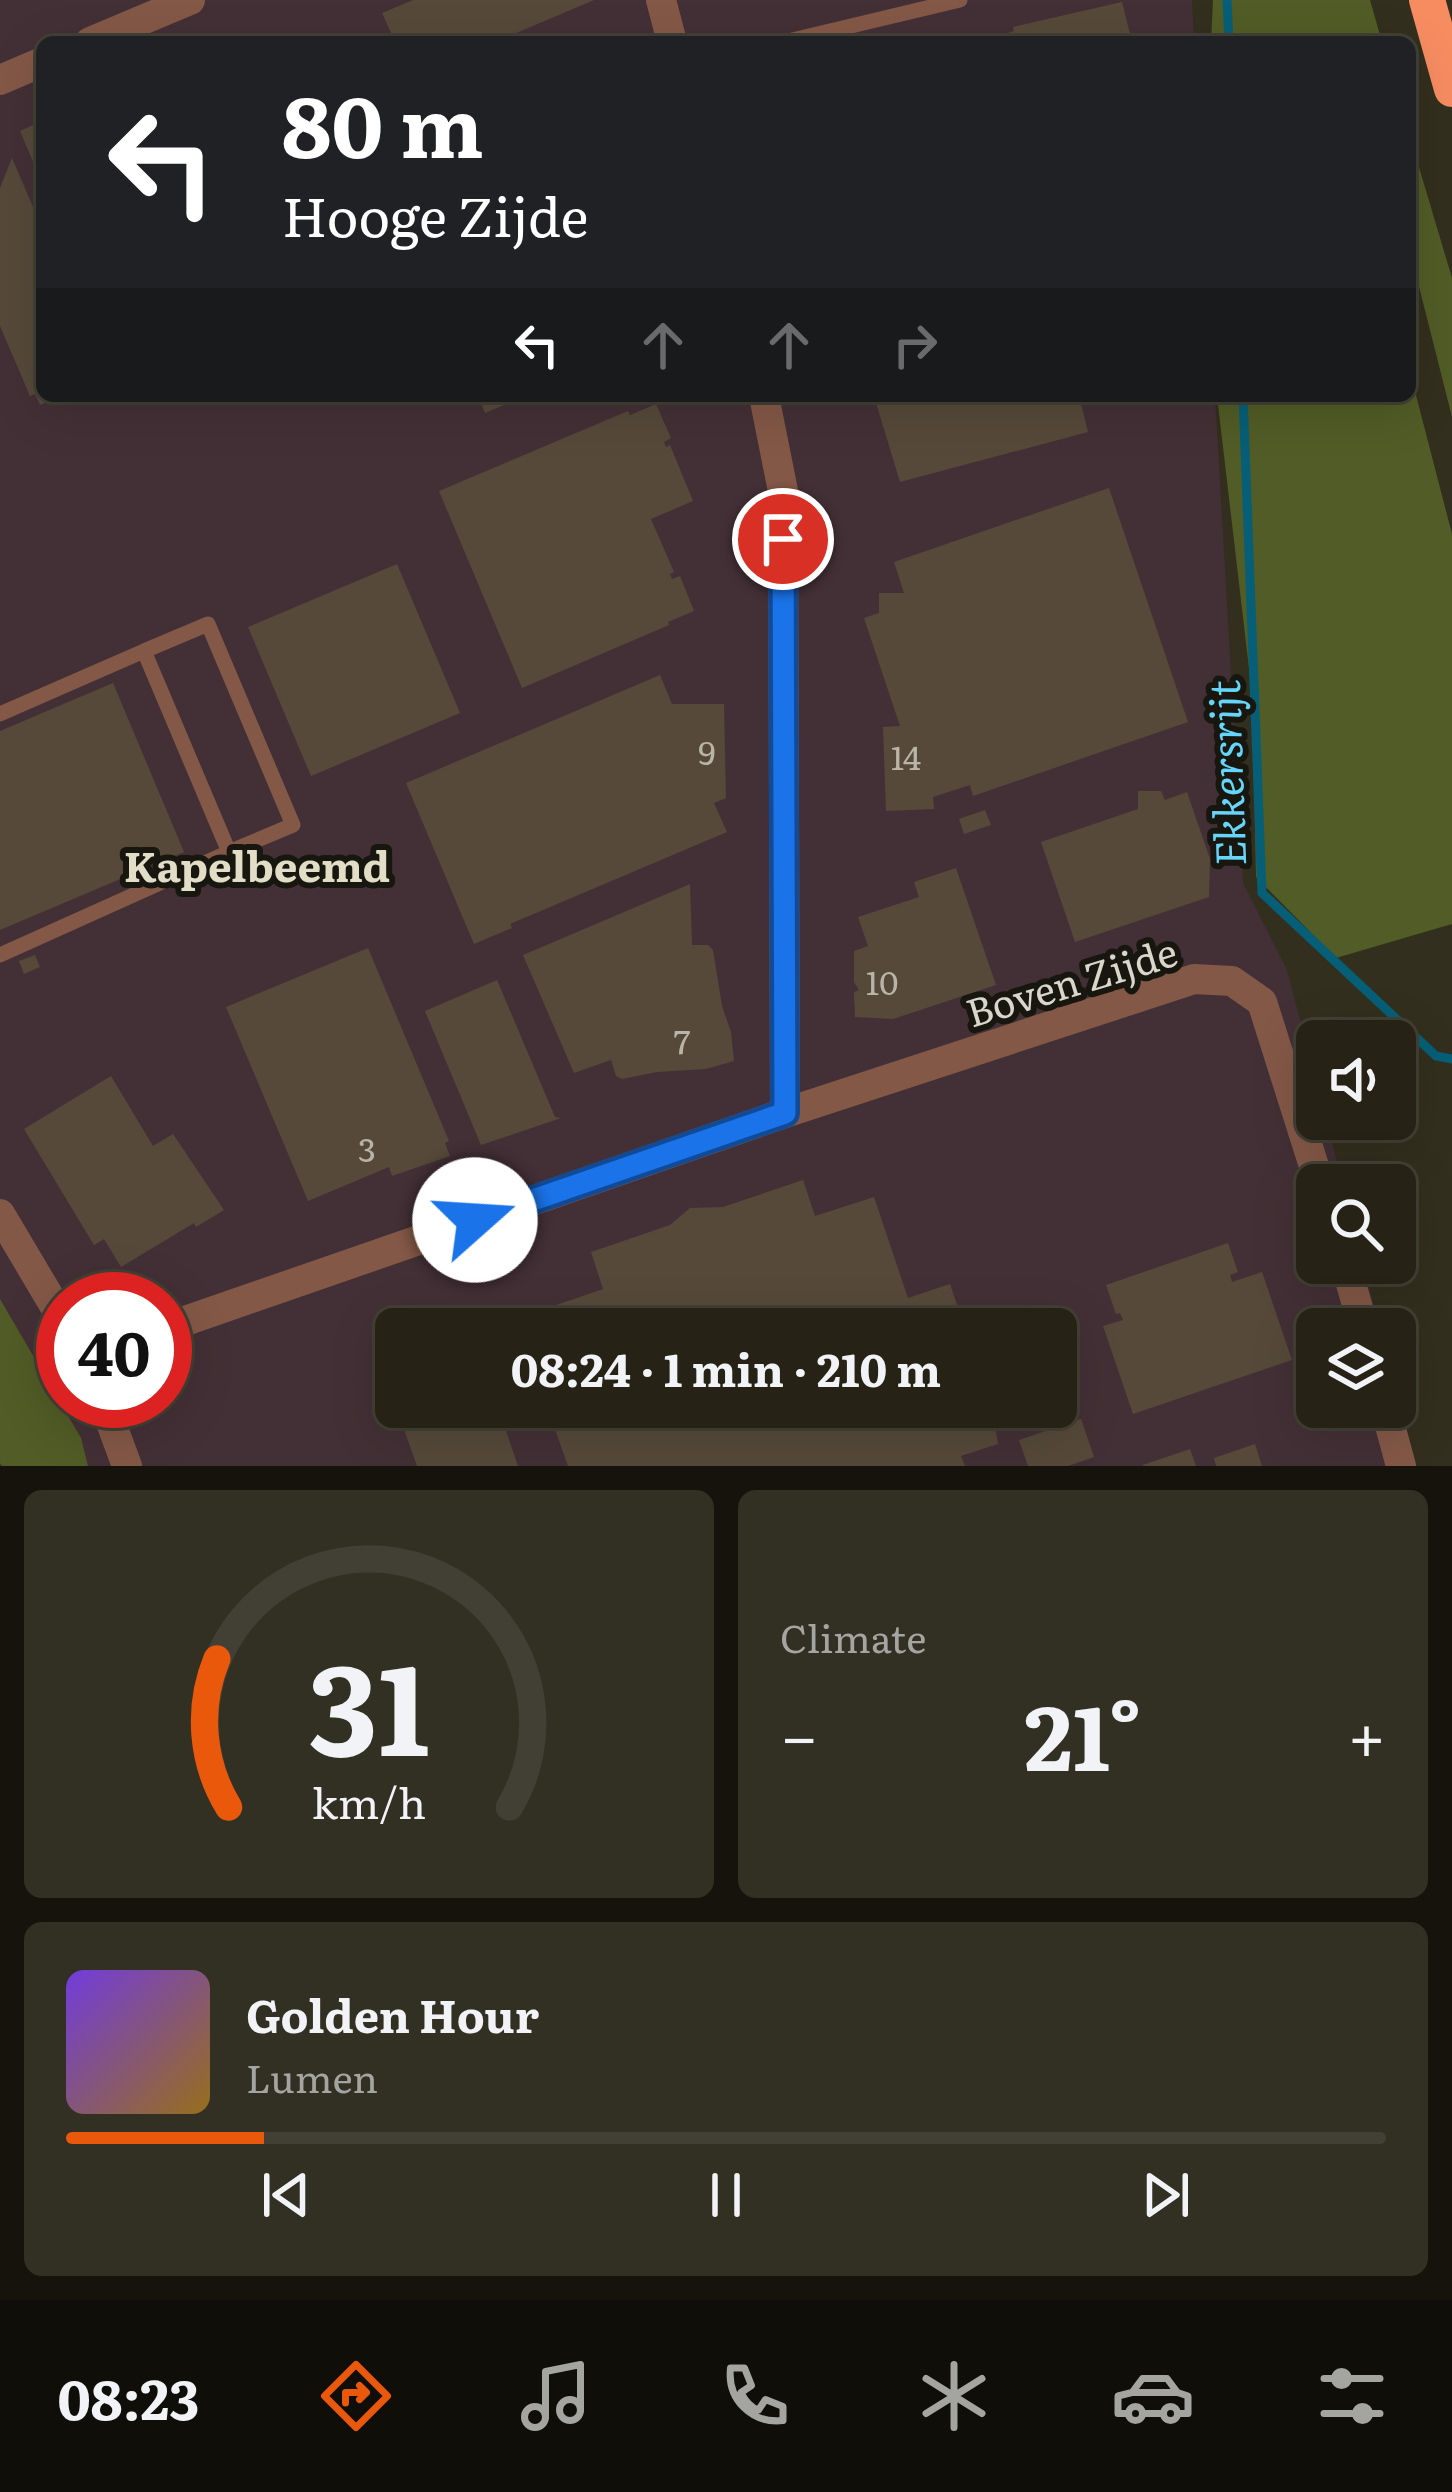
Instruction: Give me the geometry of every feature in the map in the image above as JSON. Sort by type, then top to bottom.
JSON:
[{"type":"highway","points":[[1427,0],[1452,88]]},
{"type":"street","points":[[104,36],[190,0]]},
{"type":"street","points":[[661,0],[670,36]]},
{"type":"street","points":[[0,80],[36,65]]},
{"type":"street","points":[[765,402],[783,491],[785,1113]]},
{"type":"street","name":"Boven Zijde","points":[[192,1319],[785,1113],[1194,979],[1232,981],[1262,1002],[1313,1164]]},
{"type":"street","points":[[0,1214],[36,1275]]},
{"type":"street","points":[[113,1428],[127,1466]]},
{"type":"street","points":[[1391,1428],[1401,1466]]},
{"type":"lane","points":[[809,36],[960,0]]},
{"type":"lane","points":[[0,713],[208,624],[293,825],[0,955]]},
{"type":"lane","points":[[144,651],[229,852]]},
{"type":"shaded area","name":"Kapelbeemd","points":[[0,0],[1192,0],[1194,36],[36,36],[36,402],[1215,402],[1243,883],[1287,970],[1300,1020],[1296,1020],[1296,1140],[1331,1140],[1338,1164],[1296,1164],[1296,1284],[1368,1284],[1375,1308],[1296,1308],[1296,1428],[1406,1428],[1416,1466],[0,1466]]},
{"type":"green space","points":[[1213,0],[1370,0],[1380,36],[1211,36]]},
{"type":"green space","points":[[1416,157],[1452,278],[1452,417],[1416,275]]},
{"type":"green space","points":[[1416,395],[1452,534],[1452,924],[1336,958],[1256,877],[1252,694],[1218,402],[1416,402]]},
{"type":"green space","points":[[0,1299],[36,1361],[36,1428],[75,1428],[88,1466],[0,1463]]},
{"type":"building","points":[[413,0],[594,0],[509,36],[384,36],[391,33],[382,13]]},
{"type":"building","points":[[1122,2],[1130,36],[998,36],[1014,31],[1013,27]]},
{"type":"building","points":[[36,124],[36,169],[20,131]]},
{"type":"building","points":[[12,158],[36,214],[36,396],[30,396],[0,326],[0,188]]},
{"type":"building","points":[[480,402],[511,402],[485,413]]},
{"type":"building","points":[[876,402],[1080,402],[1088,432],[900,482]]},
{"type":"building","points":[[656,404],[671,438],[664,442],[670,445],[693,501],[651,519],[674,572],[672,579],[680,576],[694,611],[522,688],[439,491],[628,411],[630,415]]},
{"type":"building","points":[[1109,488],[1188,722],[973,796],[970,785],[933,797],[934,809],[886,811],[883,727],[900,726],[864,618],[879,613],[879,593],[904,593],[894,562]]},
{"type":"building","points":[[397,564],[460,713],[311,776],[248,627]]},
{"type":"building","points":[[660,675],[672,704],[724,704],[726,798],[714,803],[727,832],[510,924],[512,928],[474,944],[406,783]]},
{"type":"building","points":[[113,683],[184,852],[0,930],[0,731]]},
{"type":"building","points":[[1138,791],[1161,791],[1165,800],[1187,792],[1210,859],[1209,897],[1075,942],[1041,842],[1138,809]]},
{"type":"building","points":[[985,810],[991,825],[964,834],[959,819]]},
{"type":"building","points":[[956,868],[996,985],[893,1019],[855,1017],[854,992],[859,990],[854,982],[854,951],[868,946],[858,917],[919,897],[914,882]]},
{"type":"building","points":[[690,884],[692,945],[708,945],[713,950],[734,1061],[622,1079],[616,1076],[611,1060],[574,1073],[523,955]]},
{"type":"building","points":[[368,948],[449,1141],[445,1143],[450,1156],[392,1176],[389,1167],[308,1201],[226,1007]]},
{"type":"building","points":[[35,955],[40,967],[24,974],[19,961]]},
{"type":"building","points":[[497,980],[555,1117],[561,1118],[481,1145],[425,1011]]},
{"type":"building","points":[[111,1076],[153,1146],[173,1134],[224,1210],[121,1267],[104,1239],[94,1245],[24,1129]]},
{"type":"building","points":[[803,1180],[815,1216],[874,1197],[908,1298],[950,1284],[958,1308],[547,1308],[603,1289],[591,1252],[670,1225],[690,1208],[723,1207]]},
{"type":"building","points":[[1228,1243],[1238,1272],[1230,1275],[1232,1282],[1262,1272],[1292,1360],[1133,1414],[1103,1326],[1123,1320],[1116,1314],[1106,1285]]},
{"type":"building","points":[[1081,1419],[1094,1457],[1068,1466],[1028,1466],[1019,1440],[1054,1428],[1077,1428]]},
{"type":"building","points":[[403,1428],[505,1428],[518,1466],[417,1466]]},
{"type":"building","points":[[554,1428],[995,1428],[998,1444],[961,1456],[965,1466],[568,1466]]},
{"type":"building","points":[[1255,1444],[1262,1466],[1216,1466],[1214,1458]]},
{"type":"building","points":[[1190,1449],[1196,1466],[1143,1466],[1143,1465]]},
{"type":"waterway","name":"Ekkersrijt","points":[[1227,0],[1229,36]]},
{"type":"waterway","name":"Ekkersrijt","points":[[1243,402],[1262,893],[1436,1056],[1452,1059]]},
{"type":"district","name":"Kapelbeemd","points":[[257,864]]},
{"type":"route","points":[[475,1220],[785,1113],[783,539]]}]
